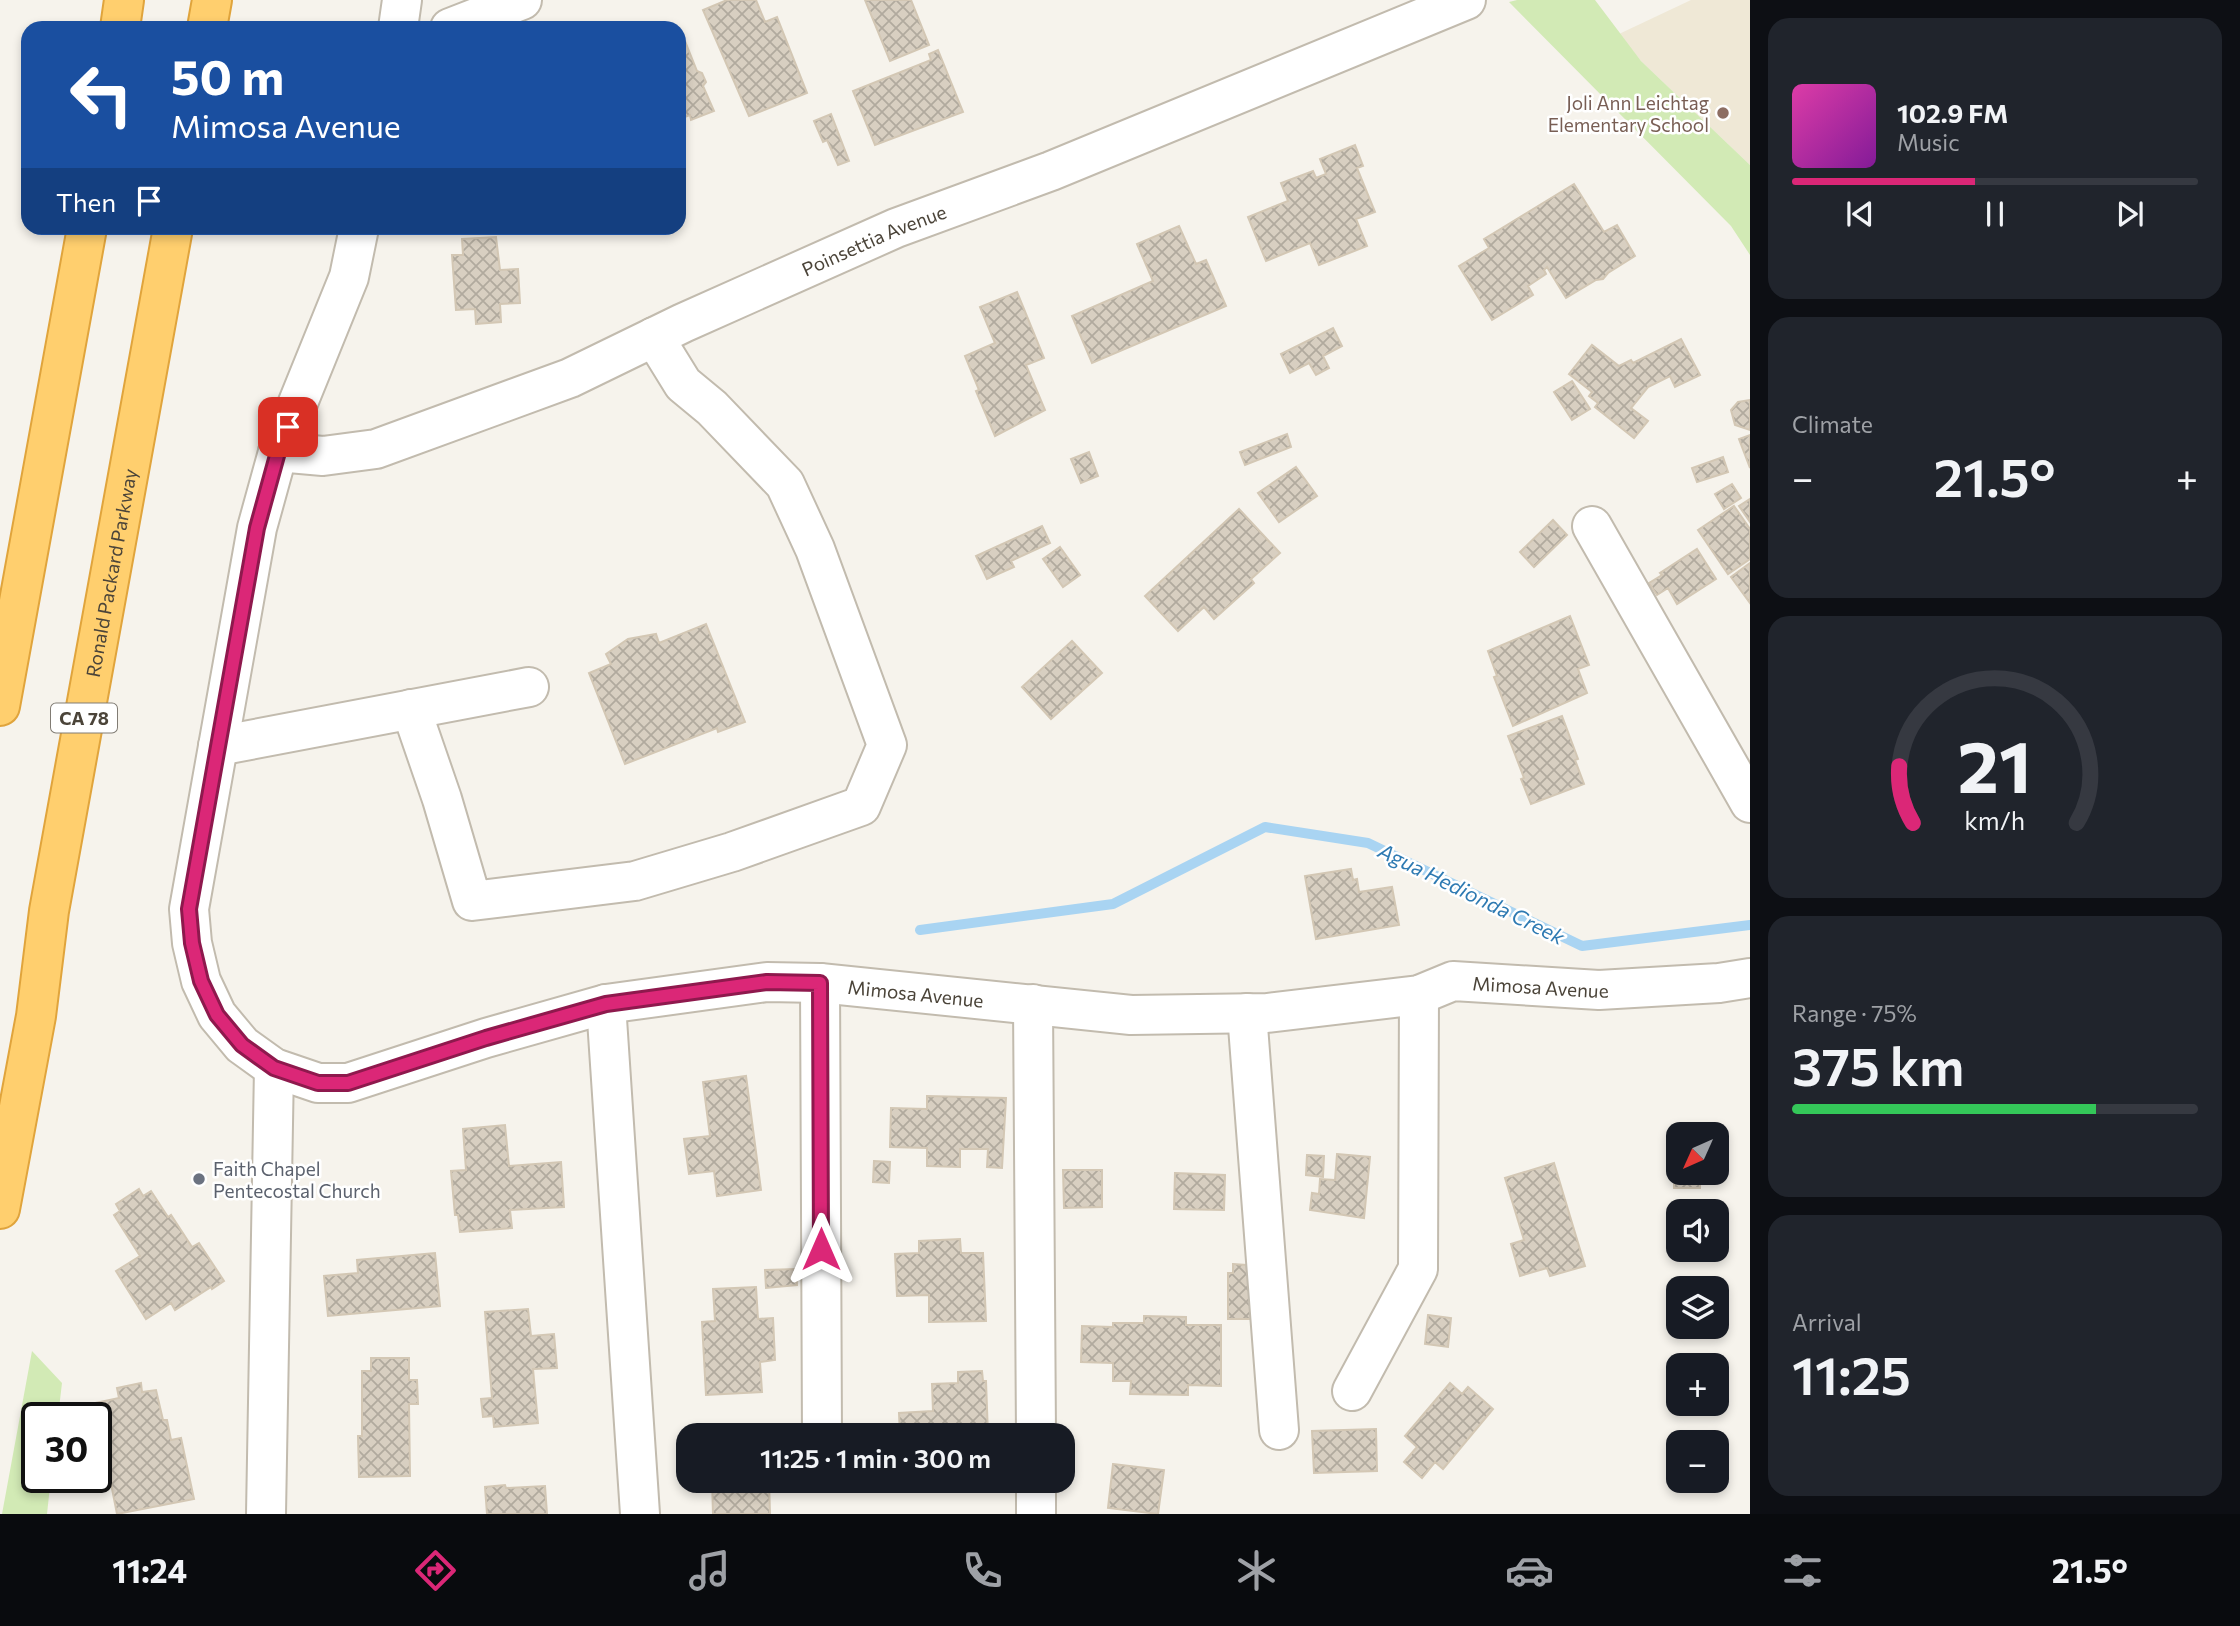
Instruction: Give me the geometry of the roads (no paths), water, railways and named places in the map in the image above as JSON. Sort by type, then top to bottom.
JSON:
[{"type":"highway","points":[[121,21],[124,0]]},
{"type":"highway","points":[[208,21],[212,0]]},
{"type":"highway","points":[[0,706],[86,235]]},
{"type":"highway","name":"Ronald Packard Parkway","points":[[0,1209],[37,1016],[49,911],[172,235]]},
{"type":"street","points":[[399,21],[402,0]]},
{"type":"street","points":[[468,21],[522,0]]},
{"type":"street","name":"Poinsettia Avenue","points":[[278,452],[323,456],[376,449],[570,378],[654,337],[897,228],[1051,171],[1466,0]]},
{"type":"street","name":"Mimosa Avenue","points":[[358,235],[349,277],[278,452],[257,528],[189,909],[192,943],[201,981],[217,1015],[242,1045],[274,1068],[318,1083],[348,1083],[486,1038],[606,1004],[767,982],[820,983],[1131,1015],[1267,1013],[1419,995],[1453,981],[1599,990],[1719,983],[1750,978]]},
{"type":"street","points":[[411,709],[442,799],[472,901],[635,881],[732,852],[861,806],[887,745],[815,549],[785,484],[712,408],[684,384],[654,337]]},
{"type":"street","points":[[1592,526],[1750,803]]},
{"type":"street","points":[[218,746],[529,687]]},
{"type":"street","points":[[820,983],[822,1423]]},
{"type":"street","points":[[1352,1391],[1418,1269],[1419,995]]},
{"type":"street","points":[[606,1004],[640,1514]]},
{"type":"street","points":[[1033,1004],[1036,1423]]},
{"type":"street","points":[[1247,1013],[1279,1430]]},
{"type":"street","points":[[266,1514],[274,1068]]},
{"type":"street","points":[[1036,1493],[1037,1514]]},
{"type":"waterway","name":"Agua Hedionda Creek","points":[[920,930],[1113,904],[1265,827],[1368,843],[1582,946],[1750,925]]},
{"type":"place","name":"Joli Ann Leichtag Elementary School","points":[[1723,113]]},
{"type":"place","name":"Faith Chapel Pentecostal Church","points":[[199,1179]]}]
